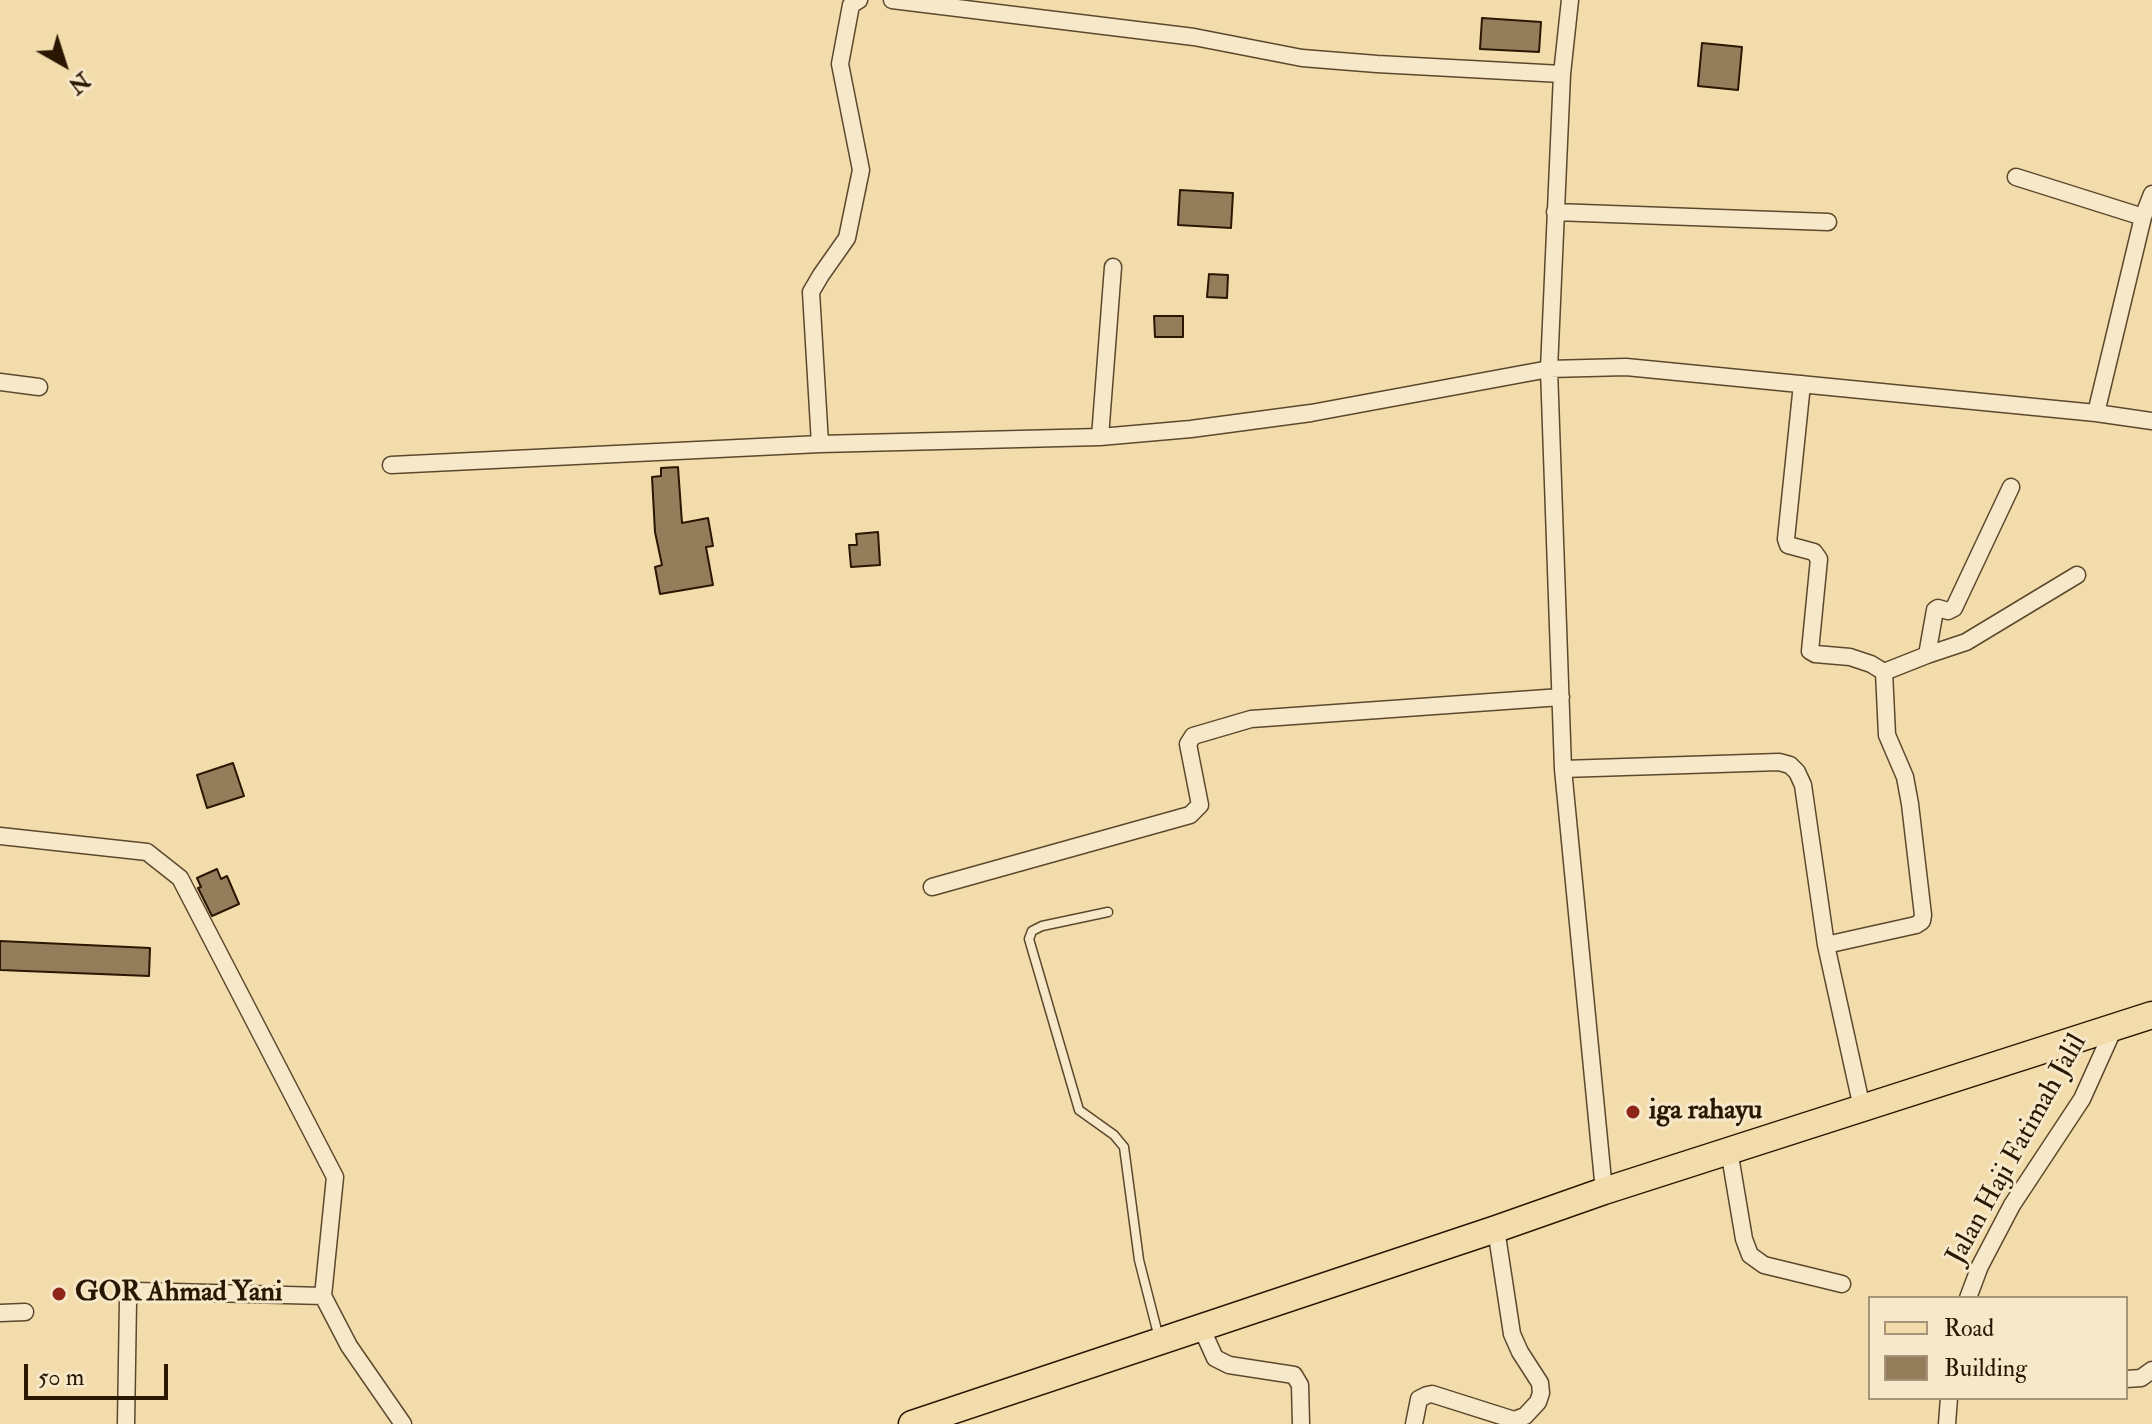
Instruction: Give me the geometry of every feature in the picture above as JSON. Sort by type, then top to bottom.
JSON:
[{"type":"main road","points":[[912,1424],[1604,1191],[2152,1015]]},
{"type":"street","points":[[820,444],[811,292],[847,238],[861,170],[840,64],[851,5],[859,0]]},
{"type":"street","points":[[892,0],[1194,37],[1302,58],[1562,74]]},
{"type":"street","points":[[1570,0],[1562,74],[1549,369],[1563,769],[1604,1191]]},
{"type":"street","points":[[2016,177],[2143,217]]},
{"type":"street","points":[[2096,413],[2143,217],[2152,194]]},
{"type":"street","points":[[1555,212],[1828,222]]},
{"type":"street","points":[[1100,437],[1113,267]]},
{"type":"street","points":[[391,465],[820,444],[1100,437],[1311,413],[1549,369],[1626,367],[2152,421]]},
{"type":"street","points":[[0,382],[39,387]]},
{"type":"street","points":[[1802,384],[1786,539],[1788,545],[1814,552],[1819,559],[1810,651],[1850,657],[1884,672]]},
{"type":"street","points":[[1927,655],[1935,610],[1954,608],[2011,487]]},
{"type":"street","points":[[1884,672],[1966,642],[2077,575]]},
{"type":"street","points":[[1826,945],[1916,925],[1923,919],[1905,777],[1887,735],[1884,672]]},
{"type":"street","points":[[932,887],[1190,815],[1200,805],[1188,744],[1193,736],[1251,719],[1561,697]]},
{"type":"street","points":[[1563,769],[1779,762],[1790,765],[1797,772],[1803,785],[1826,945],[1862,1108]]},
{"type":"street","points":[[0,836],[147,852],[180,878],[335,1177],[323,1296],[349,1346],[403,1424]]},
{"type":"street","name":"Jalan Haji Fatimah Jalil","points":[[1969,1296],[1980,1266],[2012,1205],[2082,1099],[2114,1028]]},
{"type":"street","points":[[1729,1150],[1744,1239],[1750,1255],[1764,1265],[1842,1284]]},
{"type":"street","points":[[1414,1424],[1419,1399],[1432,1394],[1514,1420],[1525,1416],[1538,1402],[1540,1383],[1512,1334],[1496,1229]]},
{"type":"street","points":[[126,1424],[128,1301],[133,1293],[141,1290],[323,1296]]},
{"type":"street","points":[[0,1313],[25,1312]]},
{"type":"street","points":[[1201,1327],[1215,1358],[1229,1365],[1294,1375],[1300,1385],[1301,1424]]},
{"type":"street","points":[[2128,1379],[2141,1378],[2152,1370]]},
{"type":"street","points":[[1947,1424],[1949,1400]]},
{"type":"lane","points":[[1108,912],[1042,926],[1032,931],[1029,939],[1079,1110],[1114,1135],[1124,1147],[1139,1260],[1159,1341]]},
{"type":"building","points":[[1482,18],[1541,22],[1539,52],[1480,49]]},
{"type":"building","points":[[1702,43],[1742,47],[1738,90],[1698,86]]},
{"type":"building","points":[[1180,190],[1233,193],[1231,228],[1178,225]]},
{"type":"building","points":[[1209,274],[1228,275],[1227,298],[1207,297]]},
{"type":"building","points":[[1154,316],[1183,316],[1183,337],[1155,337]]},
{"type":"building","points":[[678,467],[682,523],[708,518],[713,546],[706,547],[713,585],[660,594],[655,567],[662,565],[655,532],[652,477],[661,476],[661,468]]},
{"type":"building","points":[[878,532],[880,565],[851,567],[849,545],[857,545],[856,534]]},
{"type":"building","points":[[233,763],[244,796],[207,808],[197,775]]},
{"type":"building","points":[[217,869],[221,879],[227,876],[239,904],[212,916],[198,888],[201,887],[197,878]]},
{"type":"building","points":[[0,941],[150,948],[149,976],[0,970]]},
{"type":"place","name":"iga rahayu","points":[[1633,1112]]},
{"type":"place","name":"GOR Ahmad Yani","points":[[59,1294]]}]
